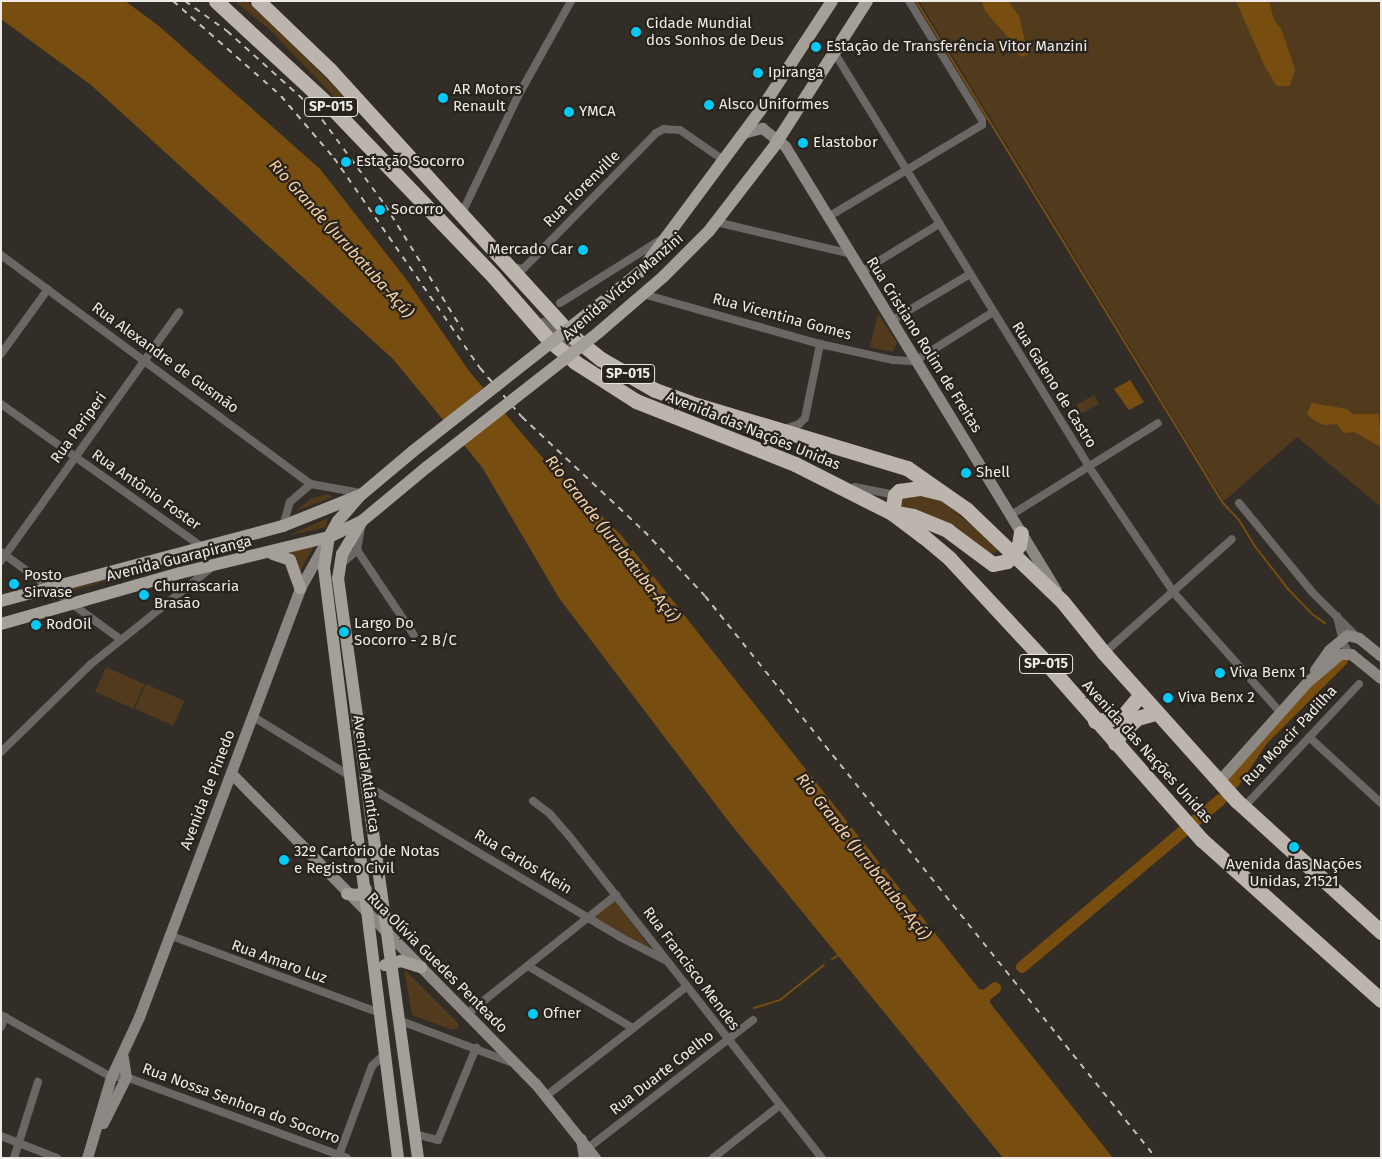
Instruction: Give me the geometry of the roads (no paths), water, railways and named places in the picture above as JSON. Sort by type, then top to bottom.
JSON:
[{"type":"highway","name":"Avenida das Nações Unidas","points":[[216,1],[334,110],[494,277],[549,340],[575,362],[636,402],[795,464],[892,513],[950,559],[1202,840],[1380,999]]},
{"type":"highway","name":"Avenida das Nações Unidas","points":[[258,1],[330,70],[570,335],[601,359],[655,390],[906,468],[950,496],[1014,553],[1062,600]]},
{"type":"highway","points":[[950,496],[921,488],[910,488],[895,495],[892,513],[913,516],[947,530],[988,563],[1003,564],[1014,553],[1021,534]]},
{"type":"highway","name":"SP-015","points":[[1062,600],[1140,695],[1240,805],[1380,930]]},
{"type":"highway","points":[[1095,721],[1121,718],[1140,695]]},
{"type":"highway","points":[[1115,744],[1120,733],[1137,718],[1156,713]]},
{"type":"main road","name":"Avenida Víctor Manzini","points":[[361,494],[641,272],[722,159],[743,133],[832,1]]},
{"type":"main road","name":"Avenida Víctor Manzini","points":[[362,521],[427,467],[599,332],[688,253],[716,222],[778,139],[867,1]]},
{"type":"main road","name":"Avenida Guarapiranga","points":[[1,601],[201,546],[283,526],[361,494]]},
{"type":"main road","name":"Avenida Atlântica","points":[[361,494],[338,520],[329,537],[324,579],[366,889],[398,1158]]},
{"type":"main road","name":"Avenida Guarapiranga","points":[[1,624],[216,564],[268,554],[329,537],[362,521]]},
{"type":"main road","points":[[339,567],[362,521]]},
{"type":"main road","points":[[268,554],[283,555],[290,560],[300,588]]},
{"type":"main road","name":"Avenida Atlântica","points":[[339,567],[344,632],[402,1021],[418,1158]]},
{"type":"main road","points":[[347,894],[359,895],[366,889]]},
{"type":"main road","points":[[376,974],[381,967],[393,961],[421,967]]},
{"type":"street","points":[[225,1],[329,96],[547,327],[605,378],[633,394],[774,448],[854,487],[895,495]]},
{"type":"street","points":[[461,216],[518,96],[571,1]]},
{"type":"street","points":[[828,216],[978,128],[982,120],[909,1]]},
{"type":"street","name":"Rua Galeno de Castro","points":[[834,52],[1087,464],[1174,593],[1280,712]]},
{"type":"street","points":[[743,133],[762,128],[778,139]]},
{"type":"street","name":"Rua Florenville","points":[[506,266],[523,269],[656,133],[664,129],[680,130],[722,159]]},
{"type":"street","name":"Rua Cristiano Rolim de Freitas","points":[[778,139],[828,216],[1062,600]]},
{"type":"street","points":[[716,222],[851,254]]},
{"type":"street","points":[[861,272],[938,224]]},
{"type":"street","name":"Avenida Víctor Manzini","points":[[560,303],[624,260],[668,235]]},
{"type":"street","name":"Rua Alexandre de Gusmão","points":[[1,255],[311,484]]},
{"type":"street","name":"Avenida Víctor Manzini","points":[[624,260],[633,262],[641,272]]},
{"type":"street","points":[[892,321],[970,274]]},
{"type":"street","points":[[1,354],[48,289]]},
{"type":"street","name":"Rua Vicentina Gomes","points":[[643,294],[820,344],[893,360],[915,361]]},
{"type":"street","name":"Rua Periperi","points":[[3,556],[179,312]]},
{"type":"street","points":[[915,361],[993,312]]},
{"type":"street","points":[[783,430],[799,424],[805,418],[820,344]]},
{"type":"street","name":"Rua Antônio Foster","points":[[1,404],[201,546]]},
{"type":"street","points":[[1011,514],[1087,464],[1158,423]]},
{"type":"street","points":[[283,526],[290,502],[311,484],[361,494]]},
{"type":"street","points":[[1239,503],[1312,592],[1357,637],[1381,656]]},
{"type":"street","points":[[339,567],[356,550],[362,521]]},
{"type":"street","name":"Avenida de Pinedo","points":[[87,1158],[97,1130],[111,1077],[123,1057],[300,588],[329,537]]},
{"type":"street","points":[[1104,653],[1174,593],[1232,539]]},
{"type":"street","points":[[356,550],[414,635]]},
{"type":"street","points":[[3,556],[51,587],[120,639]]},
{"type":"street","points":[[1,752],[71,681],[120,639],[216,564]]},
{"type":"street","points":[[1337,616],[1341,638],[1350,653],[1381,678]]},
{"type":"street","points":[[1307,682],[1319,663],[1341,638],[1357,637]]},
{"type":"street","points":[[1307,682],[1340,654],[1350,653],[1359,646],[1357,637]]},
{"type":"street","name":"Rua Moacir Padilha","points":[[1220,784],[1307,682]]},
{"type":"street","name":"Rua Moacir Padilha","points":[[1240,805],[1310,737],[1359,684]]},
{"type":"street","points":[[252,716],[351,777]]},
{"type":"street","points":[[1310,737],[1381,803]]},
{"type":"street","name":"Rua Olívia Guedes Penteado","points":[[231,773],[347,894],[518,1066],[546,1096],[580,1138],[589,1154]]},
{"type":"street","name":"Rua Carlos Klein","points":[[366,786],[650,955],[665,960]]},
{"type":"street","name":"Rua Francisco Mendes","points":[[533,802],[555,819],[819,1157]]},
{"type":"street","points":[[467,1014],[616,895]]},
{"type":"street","name":"Rua Amaro Luz","points":[[169,935],[380,1013]]},
{"type":"street","points":[[528,966],[633,1028]]},
{"type":"street","points":[[546,1096],[686,987]]},
{"type":"street","points":[[1,1027],[3,1016],[111,1077],[126,1076]]},
{"type":"street","name":"Rua Duarte Coelho","points":[[589,1154],[727,1039],[753,1020]]},
{"type":"street","points":[[402,1021],[476,1048],[518,1066]]},
{"type":"street","points":[[416,1134],[438,1140],[476,1048]]},
{"type":"street","points":[[338,1156],[372,1066],[385,1054]]},
{"type":"street","name":"Avenida de Pinedo","points":[[97,1130],[126,1076],[123,1057]]},
{"type":"street","name":"Rua Nossa Senhora do Socorro","points":[[126,1076],[347,1158]]},
{"type":"street","points":[[14,1158],[38,1082]]},
{"type":"street","points":[[713,1158],[780,1106]]},
{"type":"street","points":[[1,1136],[58,1158]]},
{"type":"water","name":"Rio Grande (Jurubatuba-Açú)","points":[[1,1],[125,1],[159,26],[320,169],[406,279],[469,371],[548,464],[621,535],[979,989],[991,991],[990,1003],[1113,1158],[1003,1158],[729,822],[559,598],[482,467],[393,359],[91,85],[1,19]]},
{"type":"water","points":[[982,1],[1008,1],[1019,16],[1028,54],[1022,57],[1014,51],[1006,35],[985,11]]},
{"type":"water","points":[[1236,1],[1269,1],[1274,20],[1281,29],[1295,69],[1290,86],[1277,86],[1265,67]]},
{"type":"water","points":[[1130,380],[1144,402],[1129,410],[1114,389]]},
{"type":"water","points":[[1312,403],[1347,409],[1352,414],[1379,414],[1381,447],[1354,432],[1344,433],[1337,424],[1324,425],[1315,421],[1307,414]]},
{"type":"waterway","points":[[916,1],[1223,503],[1239,520],[1254,545],[1288,589],[1312,614],[1325,623]]},
{"type":"waterway","points":[[1234,782],[1262,740],[1342,660]]},
{"type":"waterway","points":[[1022,967],[1220,800]]},
{"type":"waterway","points":[[832,959],[839,955]]},
{"type":"waterway","points":[[754,1008],[780,1000],[824,965]]},
{"type":"waterway","points":[[978,1002],[995,988]]},
{"type":"railway","points":[[173,1],[281,96],[334,158],[480,368],[522,417],[644,531],[705,596],[1156,1158]]},
{"type":"railway","points":[[185,1],[227,31],[315,110],[385,205],[463,331]]},
{"type":"place","name":"Cidade Mundial dos Sonhos de Deus","points":[[636,32]]},
{"type":"place","name":"Estação de Transferência Vitor Manzini","points":[[816,47]]},
{"type":"place","name":"Ipiranga","points":[[758,73]]},
{"type":"place","name":"AR Motors Renault","points":[[443,98]]},
{"type":"place","name":"Alsco Uniformes","points":[[709,105]]},
{"type":"place","name":"YMCA","points":[[569,112]]},
{"type":"place","name":"Elastobor","points":[[803,143]]},
{"type":"place","name":"Estação Socorro","points":[[346,162]]},
{"type":"place","name":"Socorro","points":[[380,210]]},
{"type":"place","name":"Mercado Car","points":[[583,250]]},
{"type":"place","name":"Shell","points":[[966,473]]},
{"type":"place","name":"Posto Sirvase","points":[[14,584]]},
{"type":"place","name":"Churrascaria Brasão","points":[[144,595]]},
{"type":"place","name":"RodOil","points":[[36,625]]},
{"type":"place","name":"Largo Do Socorro - 2 B/C","points":[[344,632]]},
{"type":"place","name":"Viva Benx 1","points":[[1220,673]]},
{"type":"place","name":"Viva Benx 2","points":[[1168,698]]},
{"type":"place","name":"Avenida das Nações Unidas, 21521","points":[[1294,847]]},
{"type":"place","name":"32º Cartório de Notas e Registro Civil","points":[[284,860]]},
{"type":"place","name":"Ofner","points":[[533,1014]]}]
